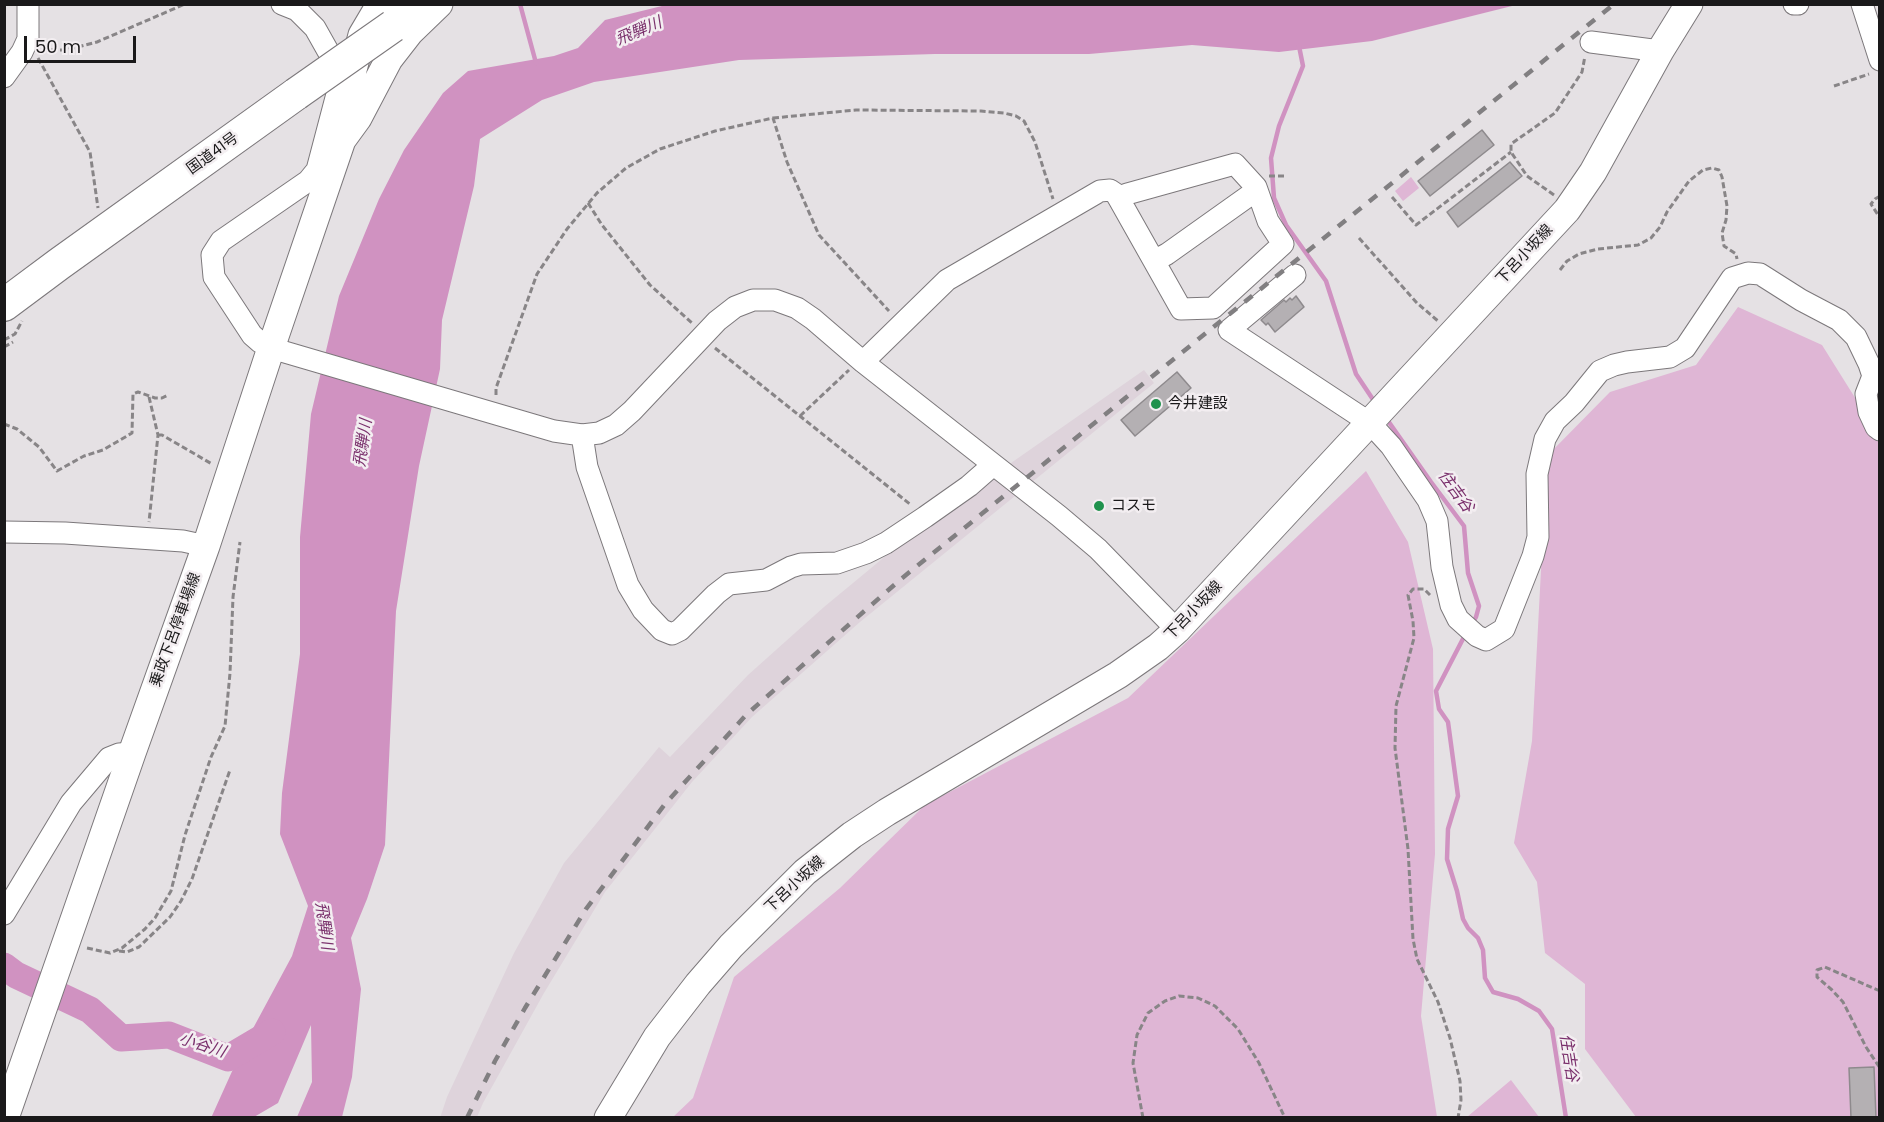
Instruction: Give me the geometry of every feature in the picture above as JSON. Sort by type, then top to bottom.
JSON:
[{"type":"highway","name":"国道41号","points":[[4,305],[296,94],[388,15],[422,4]]},
{"type":"main road","points":[[342,140],[358,118],[389,59],[410,32],[439,4]]},
{"type":"main road","name":"下呂小坂線","points":[[608,1118],[657,1036],[698,984],[731,946],[805,872],[852,835],[1118,675],[1158,647],[1177,630],[1570,205],[1593,172],[1660,51],[1689,4]]},
{"type":"main road","points":[[342,140],[342,112],[362,35],[375,13],[388,15]]},
{"type":"main road","name":"乗政下呂停車場線","points":[[5,1118],[231,470],[283,352],[342,140]]},
{"type":"street","points":[[4,77],[22,52],[28,39],[28,4]]},
{"type":"street","points":[[282,4],[297,10],[315,28],[333,60],[337,94],[317,170],[308,181],[220,241],[212,255],[214,277],[252,335],[260,342],[283,352],[554,431],[582,435],[599,433],[616,425],[717,321],[735,307],[753,300],[775,300],[797,308],[1098,549],[1177,630]]},
{"type":"street","points":[[1862,4],[1880,60]]},
{"type":"street","points":[[1591,42],[1660,51]]},
{"type":"street","points":[[861,361],[947,280],[1100,191],[1110,189],[1116,194],[1119,200],[1181,309],[1213,308],[1283,244],[1268,222],[1257,190],[1235,164],[1127,194],[1119,200]]},
{"type":"street","points":[[1154,261],[1257,190]]},
{"type":"street","points":[[1295,275],[1230,330],[1370,423],[1390,446],[1428,500],[1437,521],[1442,567],[1451,605],[1458,619],[1477,636],[1486,640],[1504,629],[1533,556],[1538,537],[1537,474],[1545,439],[1555,421],[1574,403],[1600,371],[1627,362],[1670,357],[1685,348],[1732,278],[1748,273],[1760,274],[1801,300],[1839,320],[1856,337],[1876,377],[1866,394],[1869,412],[1876,427],[1880,429]]},
{"type":"street","points":[[582,435],[587,467],[628,585],[643,610],[662,630],[672,634],[680,630],[729,584],[766,580],[801,564],[837,563],[886,543],[969,486],[993,465]]},
{"type":"street","points":[[4,532],[65,533],[183,541],[206,546]]},
{"type":"street","points":[[7,902],[71,803],[108,758],[119,753],[132,753]]},
{"type":"path","points":[[98,209],[90,152],[34,51],[66,50],[97,42],[185,4]]},
{"type":"path","points":[[1570,205],[1546,191],[1527,176],[1511,152],[1511,144],[1555,113],[1582,72],[1586,48],[1591,42]]},
{"type":"path","points":[[1834,86],[1880,71]]},
{"type":"path","points":[[483,410],[496,388],[537,274],[567,229],[597,193],[626,168],[660,149],[715,131],[773,118],[856,110],[1004,113],[1024,121],[1035,142],[1058,216]]},
{"type":"path","points":[[773,118],[788,162],[819,235],[901,323]]},
{"type":"path","points":[[1392,197],[1416,225],[1511,152]]},
{"type":"path","points":[[1560,270],[1579,254],[1598,249],[1638,245],[1651,238],[1689,181],[1703,170],[1712,168],[1719,170],[1722,177],[1727,206],[1722,233],[1724,246],[1736,254],[1739,276]]},
{"type":"path","points":[[1880,196],[1871,204],[1880,218]]},
{"type":"path","points":[[588,203],[602,225],[650,285],[704,334],[715,348],[925,517]]},
{"type":"path","points":[[1359,238],[1417,303],[1452,334]]},
{"type":"path","points":[[4,347],[13,342]]},
{"type":"path","points":[[800,416],[861,361]]},
{"type":"path","points":[[4,424],[17,429],[39,447],[57,471],[84,456],[103,450],[132,433],[133,394],[138,392],[149,397],[162,398],[168,395]]},
{"type":"path","points":[[147,539],[158,435],[149,397]]},
{"type":"path","points":[[158,435],[162,435],[215,465],[231,470]]},
{"type":"path","points":[[118,951],[155,918],[171,891],[185,835],[211,757],[225,726],[233,597],[240,542]]},
{"type":"path","points":[[1458,619],[1440,609],[1424,589],[1413,589],[1408,595],[1414,638],[1396,705],[1395,748],[1408,849],[1413,939],[1417,959],[1438,1002],[1450,1038],[1460,1081],[1461,1100],[1458,1118]]},
{"type":"path","points":[[64,948],[82,947],[111,953],[127,952],[139,947],[171,918],[182,902],[192,879],[230,770]]},
{"type":"path","points":[[1880,992],[1826,967],[1817,970],[1816,977],[1843,1002],[1866,1047],[1880,1068]]},
{"type":"path","points":[[1143,1118],[1133,1063],[1137,1035],[1148,1013],[1165,1001],[1179,996],[1198,998],[1215,1006],[1238,1029],[1259,1063],[1285,1118]]},
{"type":"shaded area","points":[[1411,177],[1419,188],[1403,201],[1395,191]]},
{"type":"shaded area","points":[[1738,307],[1822,345],[1879,436],[1879,1117],[1636,1117],[1585,1049],[1585,984],[1545,953],[1537,882],[1514,843],[1532,741],[1547,456],[1610,392],[1696,365]]},
{"type":"shaded area","points":[[1144,370],[1154,383],[860,622],[752,717],[692,782],[605,892],[544,993],[477,1117],[440,1118],[447,1097],[514,953],[564,863],[659,747],[670,757],[748,675],[824,607],[905,540]]},
{"type":"shaded area","points":[[1366,471],[1408,542],[1433,649],[1435,854],[1421,1016],[1437,1117],[672,1118],[693,1098],[734,977],[840,888],[925,805],[1128,698]]},
{"type":"shaded area","points":[[1511,1080],[1539,1117],[1467,1117]]},
{"type":"water","name":"飛騨川","points":[[666,5],[1516,5],[1372,41],[1279,52],[1192,45],[1089,54],[935,54],[739,60],[594,82],[542,100],[480,139],[474,186],[442,320],[440,369],[419,466],[396,611],[385,845],[351,938],[361,989],[352,1077],[342,1117],[297,1117],[312,1082],[311,1025],[278,1103],[254,1117],[211,1118],[243,1047],[292,956],[308,906],[280,834],[282,793],[300,654],[300,537],[311,414],[339,296],[379,199],[404,150],[443,93],[468,71],[554,56],[578,48],[605,20]]},
{"type":"building","points":[[1482,130],[1494,145],[1430,196],[1418,181]]},
{"type":"building","points":[[1510,162],[1522,176],[1458,227],[1447,212]]},
{"type":"building","points":[[1296,296],[1304,307],[1275,332],[1268,323],[1266,325],[1261,320],[1284,300],[1286,302],[1290,298],[1292,300]]},
{"type":"building","name":"今井建設","points":[[1177,372],[1191,388],[1135,436],[1121,420]]},
{"type":"building","points":[[1874,1067],[1876,1118],[1851,1118],[1849,1068]]},
{"type":"waterway","points":[[520,4],[536,63]]},
{"type":"waterway","name":"住吉谷","points":[[1299,46],[1303,66],[1279,126],[1271,158],[1274,198],[1286,225],[1326,281],[1356,374],[1376,404]]},
{"type":"waterway","name":"住吉谷","points":[[1386,418],[1464,526],[1468,573],[1479,606],[1472,624]]},
{"type":"waterway","name":"住吉谷","points":[[1466,633],[1436,691],[1439,709],[1448,722],[1458,796],[1448,829],[1447,859],[1463,919],[1478,938],[1483,950],[1485,978],[1493,992],[1518,999],[1539,1011],[1552,1029],[1566,1118]]},
{"type":"waterway","name":"小谷川","points":[[4,966],[16,975],[90,1010],[121,1038],[169,1035],[228,1058],[272,1032]]},
{"type":"railway","points":[[467,1118],[495,1061],[525,1008],[586,909],[665,804],[747,714],[901,579],[1614,4]]},
{"type":"place","name":"今井建設","points":[[1156,404]]},
{"type":"place","name":"コスモ","points":[[1099,506]]}]
